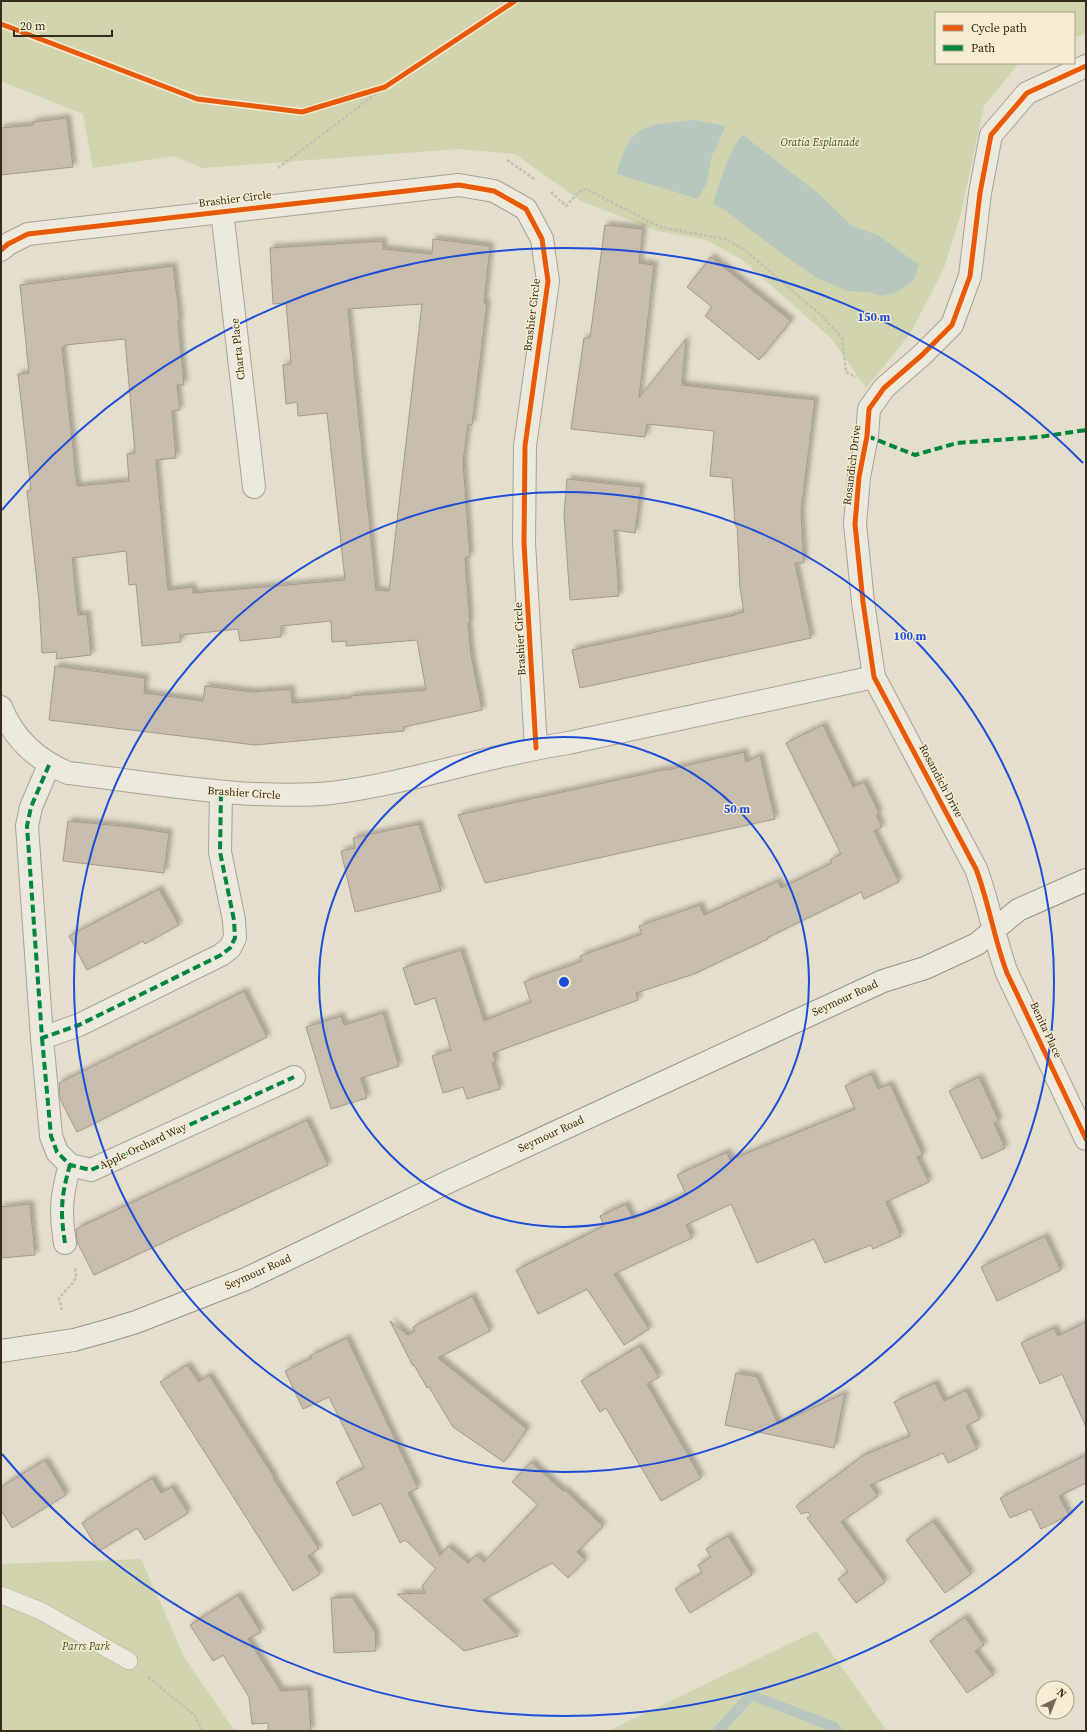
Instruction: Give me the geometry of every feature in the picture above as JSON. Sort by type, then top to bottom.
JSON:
[{"type":"street","name":"Rosandich Drive","points":[[994,928],[985,893],[976,869],[874,677],[863,602],[856,524],[859,477],[867,436],[869,409],[884,388],[922,355],[952,325],[970,276],[980,193],[991,135],[1026,93],[1086,66]]},
{"type":"street","name":"Brashier Circle","points":[[1,250],[8,244],[28,234],[458,185],[494,191],[526,208],[542,239],[548,281],[525,446],[524,543],[536,748]]},
{"type":"street","name":"Charta Place","points":[[222,211],[254,487]]},
{"type":"street","name":"Brashier Circle","points":[[1,707],[7,722],[26,746],[49,765],[68,773],[221,792],[295,796],[331,793],[372,786],[536,748],[568,743],[874,677]]},
{"type":"street","points":[[49,765],[31,807],[27,826],[42,1038],[51,1136],[57,1152],[70,1165],[63,1191],[61,1218],[65,1243]]},
{"type":"street","points":[[42,1038],[79,1025],[221,955],[230,948],[235,938],[234,920],[220,852],[221,792]]},
{"type":"street","name":"Seymour Road","points":[[1,1351],[74,1340],[110,1330],[136,1322],[246,1279],[448,1182],[876,984],[925,968],[977,944],[994,928],[1018,910],[1086,880]]},
{"type":"street","name":"Benita Place","points":[[994,928],[1007,973],[1086,1139]]},
{"type":"street","name":"Apple Orchard Way","points":[[70,1165],[91,1170],[294,1077]]},
{"type":"lane","points":[[1,1594],[41,1611],[129,1661]]},
{"type":"path","points":[[278,168],[392,82]]},
{"type":"path","points":[[370,91],[385,86]]},
{"type":"path","points":[[508,160],[537,180]]},
{"type":"path","points":[[549,190],[566,206],[579,192],[586,189],[660,227],[725,240],[745,250],[824,318],[842,338],[846,372],[856,377]]},
{"type":"path","points":[[129,1661],[194,1715],[202,1731]]},
{"type":"green space","name":"Oratia Esplanade","points":[[1,1],[1086,1],[1086,34],[1075,37],[1075,12],[935,12],[935,64],[1018,64],[984,106],[960,217],[944,268],[910,334],[866,388],[832,339],[741,259],[706,240],[658,231],[581,201],[515,154],[458,149],[203,168],[174,156],[93,168],[83,114],[1,81]]},
{"type":"green space","name":"Parrs Park","points":[[141,1559],[185,1659],[235,1731],[1,1731],[1,1564]]},
{"type":"green space","points":[[816,1631],[887,1731],[608,1731]]},
{"type":"shaded area","points":[[693,120],[725,126],[718,145],[712,155],[707,182],[698,199],[617,174],[628,144],[634,136],[642,130],[651,126]]},
{"type":"shaded area","points":[[743,135],[819,194],[852,226],[878,235],[919,265],[913,281],[897,292],[882,296],[868,292],[848,291],[817,278],[785,256],[726,211],[713,204],[729,157],[738,140]]},
{"type":"building","points":[[67,118],[73,167],[1,175],[1,128],[33,125],[33,122]]},
{"type":"building","points":[[605,225],[643,229],[639,263],[654,265],[639,398],[686,339],[682,385],[815,400],[801,512],[804,563],[795,563],[811,638],[580,688],[572,650],[744,612],[740,588],[737,525],[735,525],[732,478],[710,476],[714,431],[647,424],[645,437],[571,429],[584,338],[590,338]]},
{"type":"building","points":[[433,239],[490,246],[484,303],[487,303],[472,425],[468,424],[463,462],[470,557],[465,558],[470,623],[468,623],[471,655],[482,710],[404,727],[404,731],[255,745],[49,720],[55,666],[145,678],[144,693],[203,701],[205,686],[253,692],[291,689],[292,703],[351,698],[350,696],[426,690],[417,640],[346,646],[346,641],[332,642],[331,621],[281,626],[281,637],[240,641],[238,629],[180,635],[181,642],[142,646],[136,584],[129,585],[126,551],[72,558],[78,615],[87,614],[91,655],[56,659],[57,652],[42,653],[39,601],[27,491],[31,490],[18,374],[29,373],[20,285],[173,266],[180,321],[178,321],[184,385],[177,385],[180,410],[172,411],[176,458],[156,460],[168,590],[193,587],[193,593],[345,580],[327,413],[298,416],[297,402],[286,404],[283,365],[291,364],[286,303],[273,304],[270,248],[383,241],[383,249],[432,254]],"holes":[[[422,304],[389,591],[376,590],[348,309]],[[125,339],[135,453],[127,454],[129,481],[77,486],[62,347],[65,347],[65,345]]]},
{"type":"building","points":[[711,257],[791,321],[759,360],[705,316],[712,307],[687,287]]},
{"type":"building","points":[[567,479],[641,487],[635,533],[614,530],[619,596],[570,600],[564,514]]},
{"type":"building","points":[[823,725],[853,787],[864,782],[879,813],[876,815],[882,827],[874,831],[899,882],[864,899],[861,892],[694,974],[636,993],[638,1000],[493,1053],[496,1062],[492,1063],[500,1089],[467,1099],[463,1087],[443,1093],[432,1056],[451,1050],[435,998],[415,1005],[403,968],[461,950],[484,1021],[531,1002],[524,982],[582,961],[580,956],[642,934],[639,926],[700,905],[704,915],[778,881],[781,888],[832,863],[830,860],[841,854],[786,743]]},
{"type":"building","points":[[744,752],[746,762],[760,755],[775,819],[485,883],[458,815],[667,770]]},
{"type":"building","points":[[68,821],[131,827],[169,833],[164,873],[63,861]]},
{"type":"building","points":[[419,824],[441,891],[355,912],[341,851],[355,848],[353,838]]},
{"type":"building","points":[[159,889],[179,925],[145,944],[143,941],[87,970],[69,936]]},
{"type":"building","points":[[244,991],[267,1037],[77,1132],[60,1099],[59,1083]]},
{"type":"building","points":[[383,1013],[399,1066],[361,1078],[367,1098],[331,1109],[306,1027],[341,1016],[344,1025]]},
{"type":"building","points":[[871,1074],[878,1089],[890,1084],[923,1155],[917,1157],[929,1182],[886,1202],[901,1236],[873,1249],[871,1245],[825,1263],[814,1239],[757,1263],[731,1204],[686,1225],[692,1238],[614,1274],[649,1329],[624,1345],[587,1289],[538,1314],[516,1270],[604,1226],[600,1216],[626,1204],[633,1219],[686,1194],[677,1175],[727,1152],[730,1160],[855,1109],[845,1086]]},
{"type":"building","points":[[979,1077],[999,1121],[994,1123],[1005,1148],[982,1159],[949,1091]]},
{"type":"building","points":[[307,1120],[328,1165],[94,1275],[77,1242],[76,1229]]},
{"type":"building","points":[[30,1204],[35,1255],[1,1258],[1,1207]]},
{"type":"building","points":[[1045,1236],[1061,1270],[997,1301],[981,1267]]},
{"type":"building","points":[[472,1296],[490,1331],[438,1358],[527,1429],[504,1462],[453,1427],[429,1387],[427,1388],[414,1365],[413,1366],[390,1321],[408,1335],[415,1331],[413,1327]]},
{"type":"building","points":[[1086,1322],[1086,1427],[1062,1374],[1040,1384],[1021,1343],[1054,1328],[1058,1336]]},
{"type":"building","points":[[347,1338],[418,1488],[408,1493],[440,1556],[448,1546],[468,1563],[476,1555],[484,1562],[538,1505],[512,1482],[531,1462],[563,1491],[565,1490],[603,1526],[577,1552],[585,1560],[568,1578],[552,1563],[483,1600],[518,1636],[464,1651],[397,1594],[425,1593],[422,1586],[436,1569],[405,1540],[400,1543],[381,1503],[353,1516],[336,1482],[364,1468],[329,1397],[303,1409],[285,1371],[312,1358],[310,1356]]},
{"type":"building","points":[[639,1346],[659,1377],[647,1384],[701,1478],[661,1501],[606,1408],[600,1412],[581,1381]]},
{"type":"building","points":[[187,1365],[199,1382],[209,1375],[319,1549],[308,1556],[320,1574],[293,1591],[160,1382]]},
{"type":"building","points":[[736,1373],[757,1377],[778,1424],[845,1393],[834,1448],[725,1425]]},
{"type":"building","points":[[935,1383],[944,1401],[966,1390],[980,1419],[966,1426],[977,1449],[948,1463],[943,1453],[870,1485],[878,1496],[841,1522],[885,1582],[856,1603],[838,1579],[848,1572],[807,1518],[811,1516],[808,1512],[801,1514],[796,1506],[864,1455],[910,1436],[894,1402]]},
{"type":"building","points":[[1086,1455],[1086,1483],[1059,1496],[1069,1515],[1041,1529],[1031,1509],[1010,1518],[1000,1498]]},
{"type":"building","points":[[45,1460],[66,1495],[12,1528],[1,1510],[1,1487]]},
{"type":"building","points":[[152,1478],[161,1493],[172,1487],[188,1513],[145,1540],[137,1528],[99,1551],[82,1523]]},
{"type":"building","points":[[933,1521],[971,1574],[945,1593],[906,1540]]},
{"type":"building","points":[[728,1536],[752,1575],[690,1613],[675,1589],[702,1573],[698,1565],[711,1557],[706,1549]]},
{"type":"building","points":[[238,1595],[261,1632],[248,1639],[281,1691],[308,1689],[311,1731],[268,1731],[268,1723],[252,1724],[249,1697],[223,1655],[213,1661],[190,1625]]},
{"type":"building","points":[[352,1597],[375,1632],[376,1651],[334,1653],[331,1598]]},
{"type":"building","points":[[965,1617],[984,1645],[975,1651],[993,1675],[967,1693],[930,1641]]},
{"type":"waterway","points":[[718,1731],[751,1695],[834,1727],[837,1731]]},
{"type":"marked path","points":[[867,436],[915,455],[957,443],[1039,437],[1086,430]]},
{"type":"marked path","points":[[49,765],[31,807],[27,826],[42,1038],[79,1025],[221,955],[230,948],[235,938],[234,920],[220,852],[221,792]]},
{"type":"marked path","points":[[42,1038],[51,1136],[57,1152],[70,1165],[91,1170],[294,1077]]},
{"type":"marked path","points":[[65,1243],[62,1222],[62,1204],[70,1165]]},
{"type":"cycle path","points":[[1,24],[197,99],[302,112],[385,87],[515,1]]},
{"type":"cycle path","points":[[1086,66],[1027,93],[991,135],[980,193],[970,276],[952,325],[922,355],[884,388],[869,409],[867,436],[859,477],[855,524],[863,602],[874,677],[976,869],[1007,973],[1086,1139]]},
{"type":"cycle path","points":[[1,250],[8,244],[28,234],[459,185],[494,191],[526,209],[542,239],[548,281],[525,446],[524,543],[536,748]]}]
